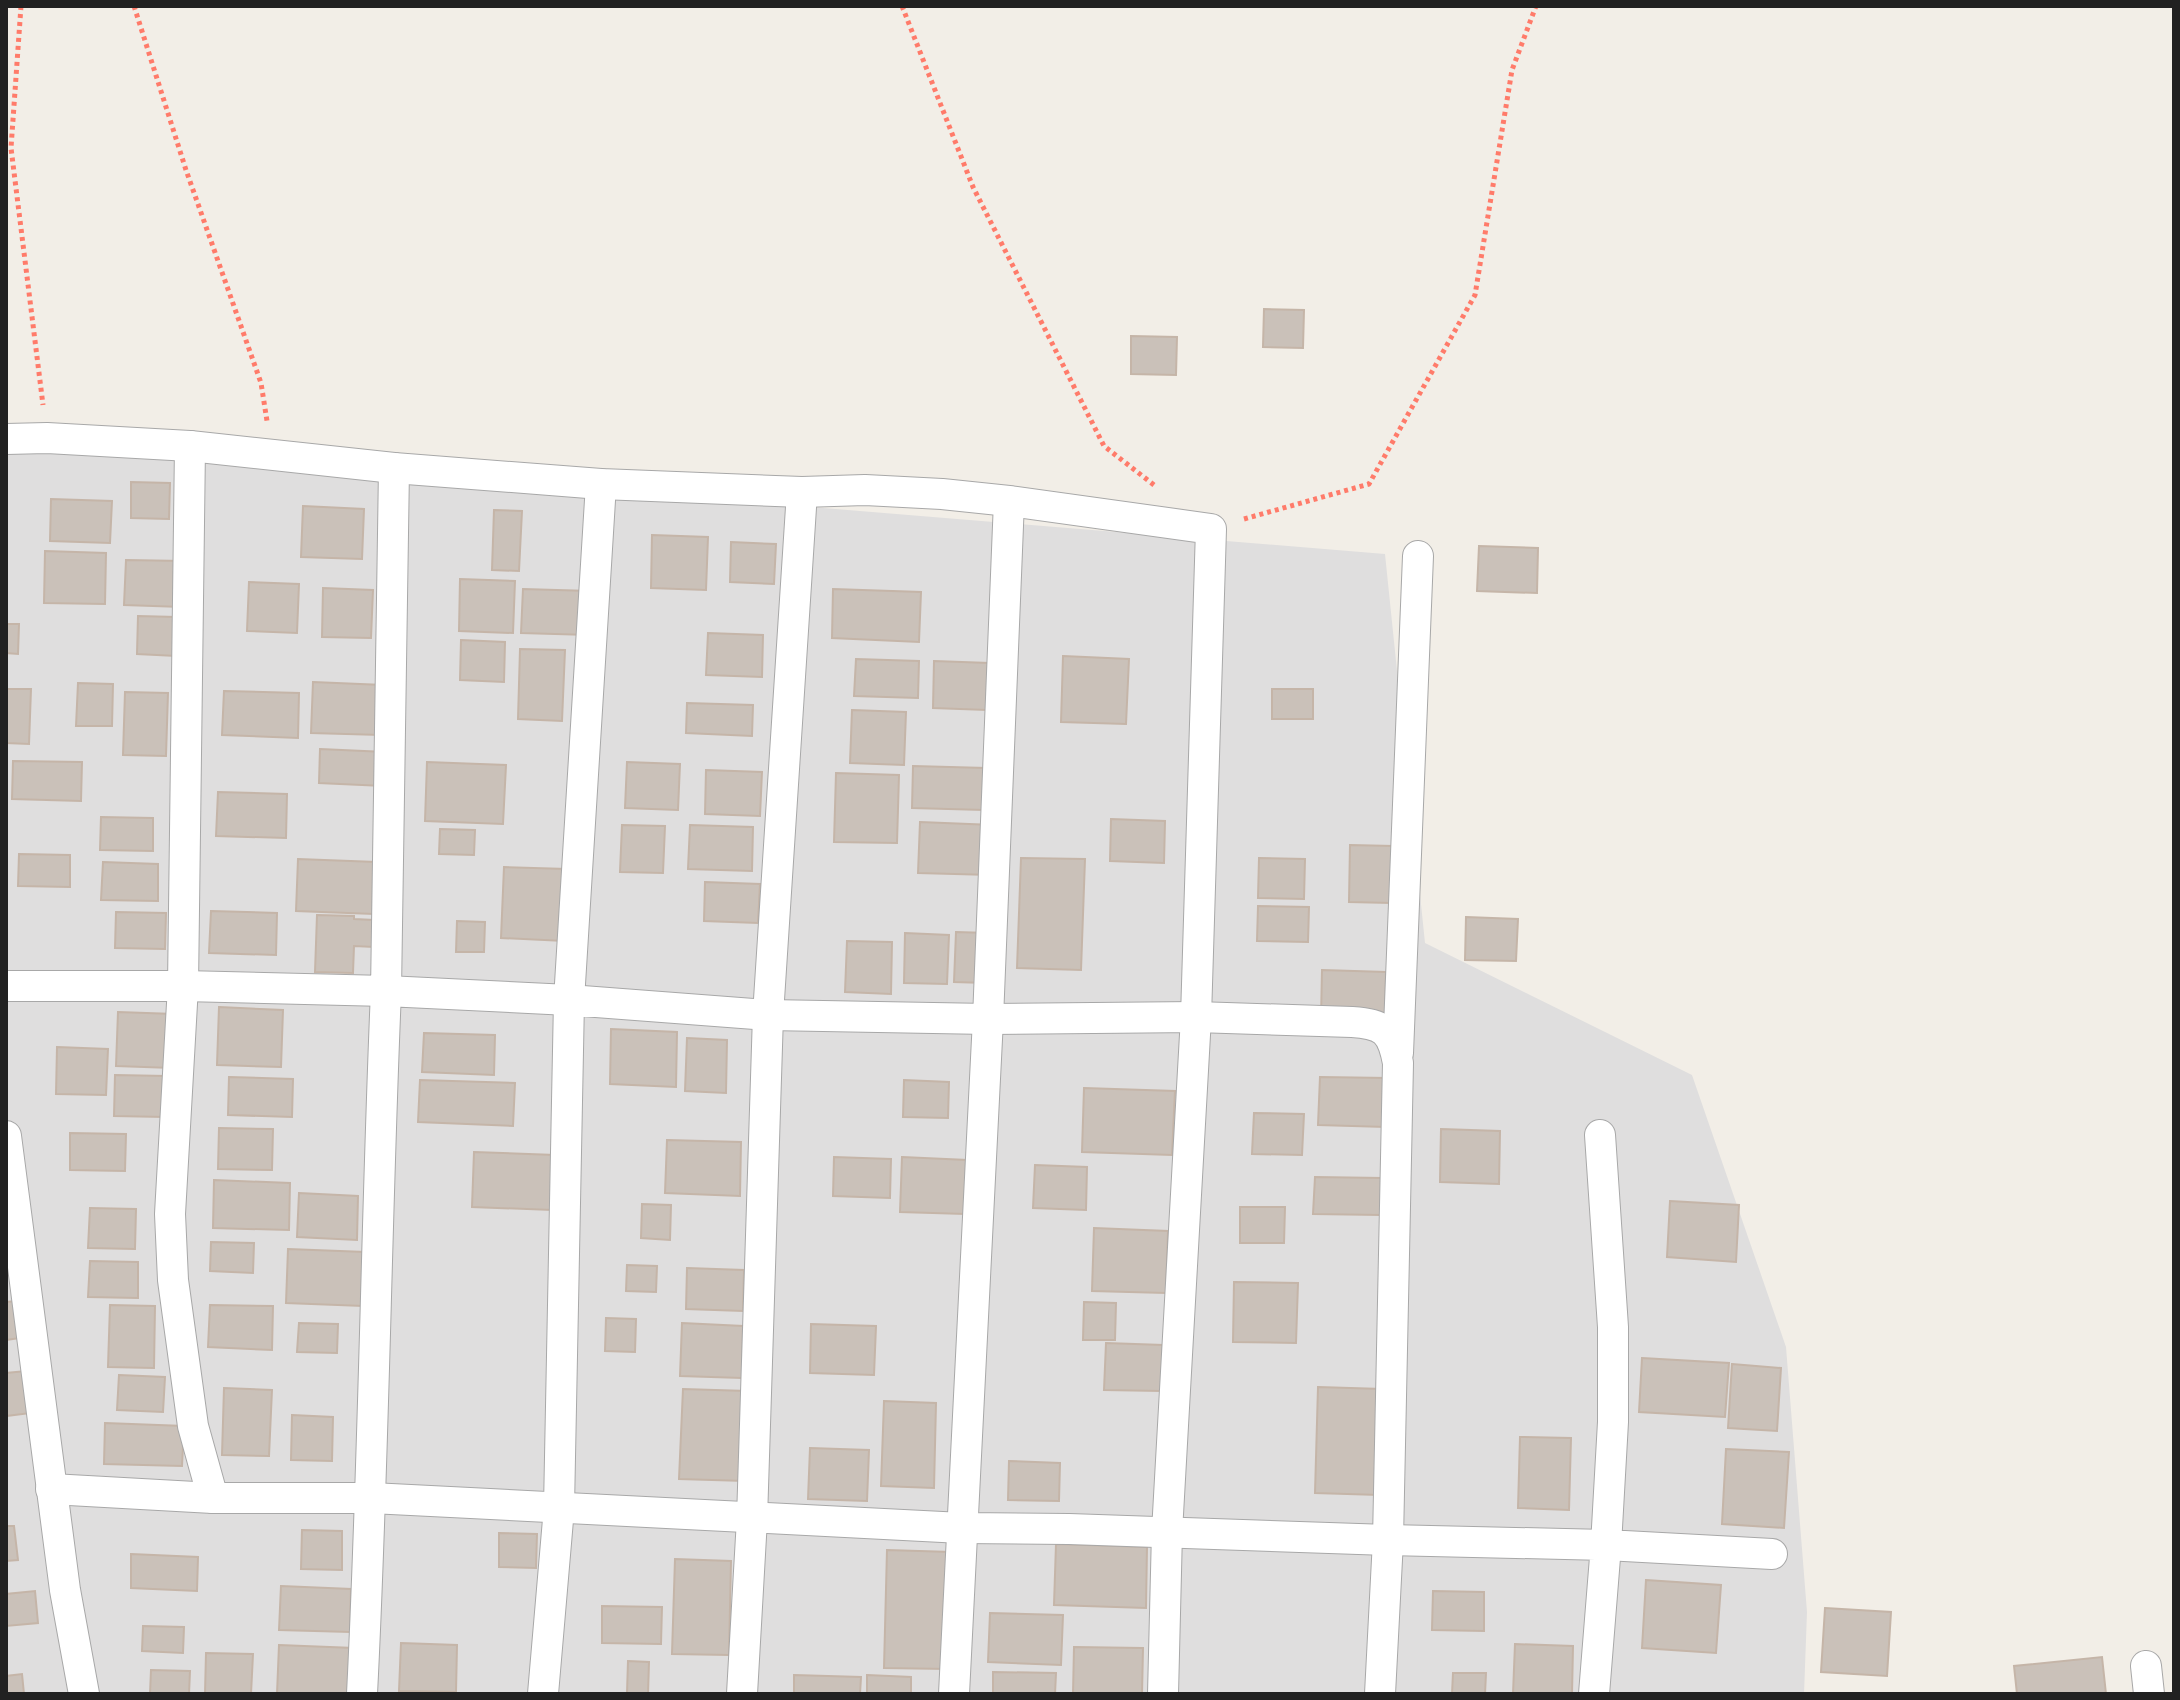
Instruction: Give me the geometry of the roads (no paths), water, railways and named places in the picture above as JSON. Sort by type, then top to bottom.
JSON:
[{"type":"street","points":[[6,439],[47,438],[190,446],[394,468],[601,484],[802,492],[865,490],[1009,501],[1211,529],[1196,1017],[1167,1532],[1163,1694]]},
{"type":"street","points":[[190,446],[183,986],[170,1214],[173,1280],[193,1426],[213,1498]]},
{"type":"street","points":[[362,1694],[386,991],[394,468]]},
{"type":"street","points":[[543,1694],[559,1508],[569,1000],[601,484]]},
{"type":"street","points":[[742,1694],[752,1519],[768,1015],[802,492]]},
{"type":"street","points":[[954,1694],[988,1019],[1009,501]]},
{"type":"street","points":[[1380,1694],[1388,1540],[1398,1063],[1418,556]]},
{"type":"street","points":[[6,986],[386,991],[569,1000],[768,1015],[988,1019],[1196,1017],[1372,1023],[1383,1028],[1395,1044],[1398,1063]]},
{"type":"street","points":[[1594,1694],[1613,1422],[1613,1327],[1600,1135]]},
{"type":"street","points":[[6,1136],[65,1590],[84,1694]]},
{"type":"street","points":[[51,1489],[213,1498],[371,1498],[962,1528],[1606,1545],[1772,1554]]}]
